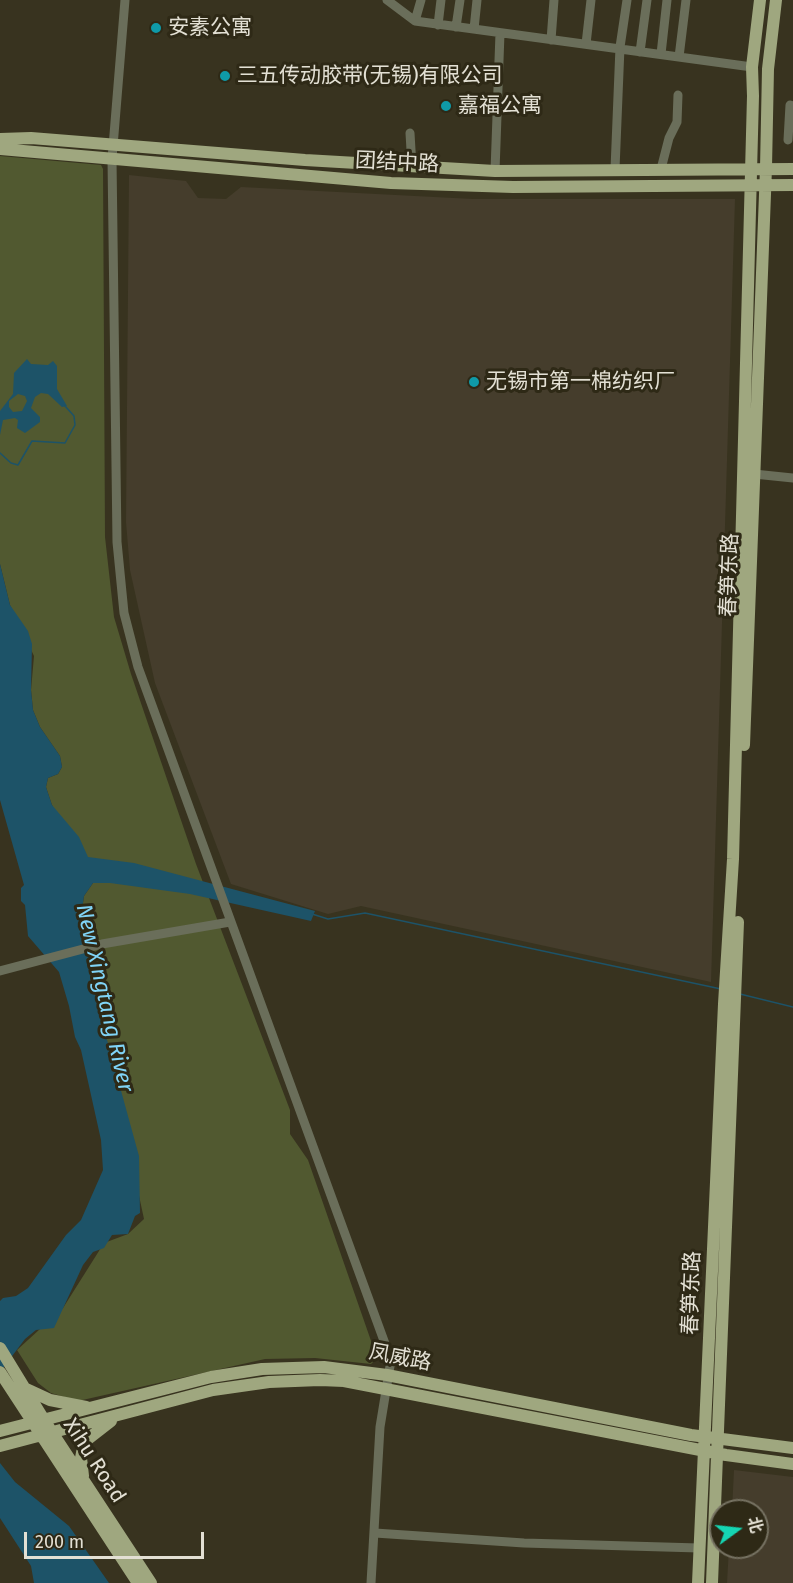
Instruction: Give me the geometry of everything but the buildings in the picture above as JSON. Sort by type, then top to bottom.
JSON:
[{"type":"main road","name":"春笋东路","points":[[731,984],[752,67],[760,0]]},
{"type":"main road","name":"春笋东路","points":[[698,1583],[699,1548],[712,1438],[729,1005],[754,474],[768,69],[776,0]]},
{"type":"main road","name":"团结中路","points":[[0,139],[31,138],[412,167],[495,171],[750,167],[793,169]]},
{"type":"main road","name":"团结中路","points":[[0,149],[391,183],[513,187],[793,185]]},
{"type":"main road","points":[[0,1348],[24,1388],[38,1422]]},
{"type":"main road","name":"凤威路","points":[[1,1431],[211,1377],[261,1369],[324,1367],[387,1375],[712,1438],[793,1448]]},
{"type":"main road","points":[[0,1372],[18,1400],[46,1434]]},
{"type":"main road","name":"凤威路","points":[[4,1445],[213,1390],[269,1382],[344,1381],[711,1452],[793,1464]]},
{"type":"main road","points":[[24,1388],[50,1400],[96,1407]]},
{"type":"main road","points":[[84,1481],[81,1458],[84,1442],[122,1414]]},
{"type":"main road","name":"Xihu Road","points":[[46,1434],[84,1481],[152,1583]]},
{"type":"main road","name":"Xihu Road","points":[[46,1434],[138,1583]]},
{"type":"main road","name":"春笋东路","points":[[711,1452],[712,1583]]},
{"type":"street","points":[[125,0],[112,159],[117,542],[124,613],[138,667],[391,1360],[380,1427],[371,1583]]},
{"type":"street","points":[[387,0],[415,21],[752,67]]},
{"type":"street","points":[[415,21],[421,0]]},
{"type":"street","points":[[438,25],[441,0]]},
{"type":"street","points":[[456,27],[460,0]]},
{"type":"street","points":[[474,29],[477,0]]},
{"type":"street","points":[[551,40],[554,0]]},
{"type":"street","points":[[586,44],[591,0]]},
{"type":"street","points":[[615,169],[621,49],[627,0]]},
{"type":"street","points":[[640,52],[647,0]]},
{"type":"street","points":[[661,54],[667,0]]},
{"type":"street","points":[[679,57],[686,0]]},
{"type":"street","points":[[495,171],[500,33]]},
{"type":"street","points":[[661,169],[669,138],[677,122],[678,95]]},
{"type":"street","points":[[788,140],[790,105],[793,106]]},
{"type":"street","points":[[411,133],[412,167]]},
{"type":"street","points":[[754,474],[793,478]]},
{"type":"street","points":[[0,971],[102,944],[230,922]]},
{"type":"street","points":[[375,1533],[524,1543],[699,1548]]},
{"type":"shaded area","points":[[129,175],[186,181],[198,198],[226,199],[241,187],[473,199],[735,199],[711,982],[361,906],[328,914],[231,884],[155,683],[130,570],[126,522]]},
{"type":"shaded area","points":[[734,1470],[793,1477],[793,1583],[727,1583],[728,1559],[769,1559],[769,1499],[733,1499]]},
{"type":"green space","points":[[0,156],[101,165],[103,169],[105,537],[114,617],[131,674],[196,864],[290,1110],[290,1134],[308,1160],[377,1358],[371,1364],[315,1358],[265,1359],[78,1401],[51,1393],[38,1383],[17,1350],[63,1308],[104,1243],[128,1234],[144,1219],[101,1018],[93,957],[82,909],[84,896],[93,883],[52,805],[46,787],[48,778],[58,774],[62,767],[60,756],[40,727],[33,710],[31,690],[34,656],[10,605],[0,564]]},
{"type":"water","points":[[27,359],[31,364],[48,365],[53,361],[57,366],[57,389],[67,406],[62,407],[48,394],[41,393],[35,397],[31,408],[40,417],[40,422],[25,433],[17,428],[18,420],[15,418],[3,420],[0,435],[0,411],[13,394],[14,373]],"holes":[[[18,394],[25,396],[27,401],[22,411],[13,412],[9,407],[9,401]]]},
{"type":"water","points":[[0,564],[10,605],[28,631],[32,644],[33,710],[40,727],[60,756],[62,767],[58,774],[48,778],[46,787],[52,805],[79,837],[88,857],[134,863],[315,911],[311,921],[190,894],[110,883],[93,883],[84,896],[82,909],[93,957],[101,1018],[139,1156],[140,1213],[135,1216],[128,1234],[112,1235],[104,1248],[93,1252],[83,1265],[54,1328],[36,1330],[25,1339],[0,1372],[0,1301],[3,1298],[16,1296],[28,1288],[66,1235],[81,1220],[103,1170],[101,1140],[69,1006],[59,972],[28,936],[25,905],[21,901],[21,888],[24,885],[0,800]]},
{"type":"water","points":[[0,1463],[15,1482],[69,1526],[109,1583],[34,1583],[31,1566],[0,1518]]},
{"type":"waterway","points":[[0,453],[11,463],[18,465],[32,441],[65,443],[75,425],[74,416],[65,406]]},
{"type":"waterway","points":[[312,914],[328,919],[365,913],[721,989]]},
{"type":"waterway","points":[[740,994],[793,1007]]},
{"type":"place","name":"安素公寓","points":[[156,28]]},
{"type":"place","name":"三五传动胶带(无锡)有限公司","points":[[225,76]]},
{"type":"place","name":"嘉福公寓","points":[[446,106]]},
{"type":"place","name":"无锡市第一棉纺织厂","points":[[474,382]]},
{"type":"water label","name":"New Xingtang River","points":[[104,998]]}]
